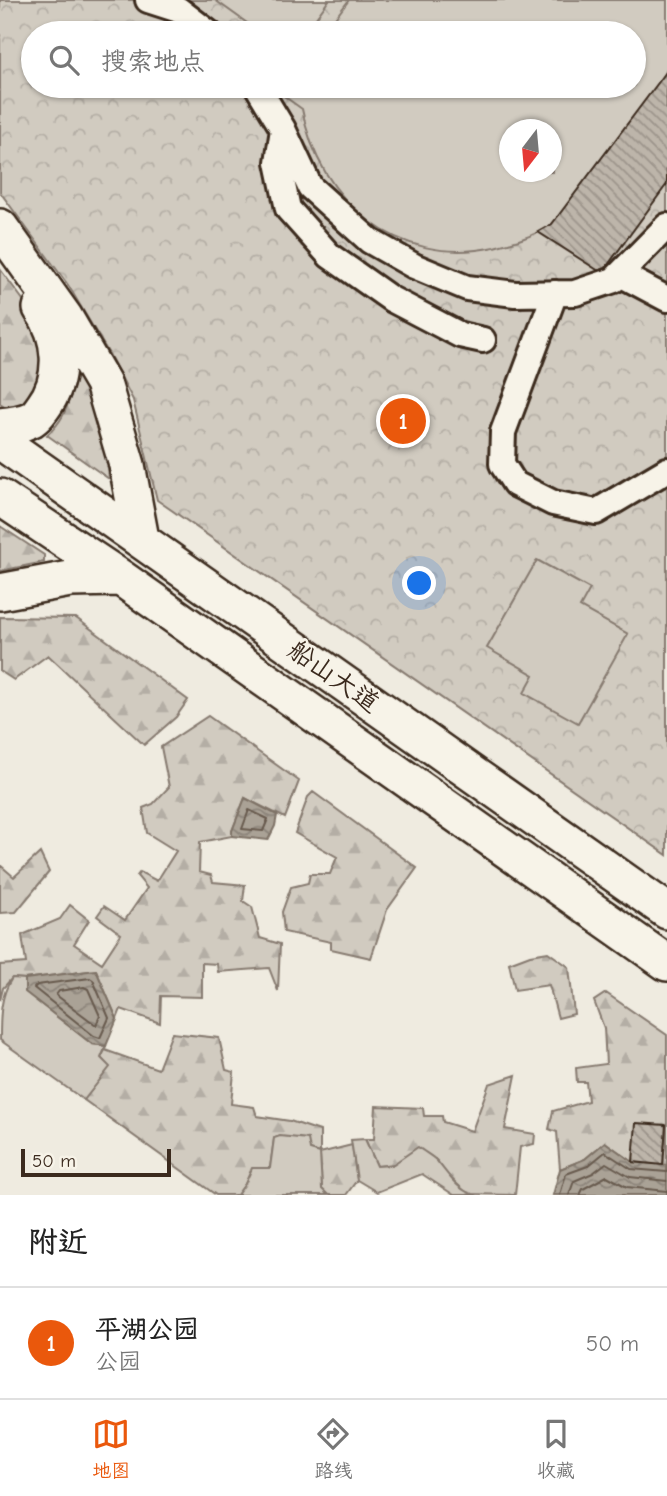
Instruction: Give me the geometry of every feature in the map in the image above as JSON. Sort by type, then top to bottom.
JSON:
[{"type":"highway","points":[[0,228],[65,317],[103,383],[127,465],[141,539]]},
{"type":"highway","points":[[0,252],[47,317],[57,347],[58,376],[49,399],[35,418],[18,425],[0,426]]},
{"type":"highway","name":"船山大道","points":[[0,441],[667,911]]},
{"type":"highway","name":"船山大道","points":[[0,497],[121,578],[667,963]]},
{"type":"highway","points":[[0,592],[70,579],[121,578]]},
{"type":"lane","points":[[148,0],[179,10],[193,21]]},
{"type":"lane","points":[[264,98],[283,129],[310,187],[370,240],[414,266],[467,288],[515,294],[575,292],[614,280],[667,226]]},
{"type":"lane","points":[[283,129],[278,162],[288,209],[330,256],[391,299],[460,335],[483,340]]},
{"type":"lane","points":[[620,274],[667,299]]},
{"type":"lane","points":[[555,293],[503,432],[502,464],[515,484],[553,503],[596,512],[667,470]]},
{"type":"green space","points":[[0,0],[667,0],[667,855],[157,500],[133,400],[68,285],[0,192]]},
{"type":"green space","points":[[215,0],[329,0],[314,21],[244,21]]},
{"type":"green space","points":[[349,0],[667,0],[665,74],[560,215],[552,224],[522,239],[494,247],[459,251],[426,247],[396,237],[368,221],[345,199],[326,173],[311,142],[302,109],[287,98],[646,98],[646,21],[333,21]]},
{"type":"green space","points":[[0,269],[32,312],[44,337],[38,397],[13,412],[0,403]]},
{"type":"green space","points":[[86,370],[104,424],[109,479],[47,435],[64,414],[78,375]]},
{"type":"green space","points":[[0,526],[44,555],[44,562],[0,571]]},
{"type":"green space","points":[[537,560],[590,589],[580,607],[628,634],[578,723],[524,693],[534,675],[487,648]]},
{"type":"green space","points":[[0,617],[76,618],[188,700],[176,717],[144,745],[48,655],[14,680],[0,671]]},
{"type":"green space","points":[[208,716],[299,781],[285,818],[245,798],[232,836],[200,842],[199,872],[211,875],[213,882],[245,885],[243,901],[252,907],[260,938],[280,944],[278,991],[269,968],[218,972],[217,964],[202,963],[202,997],[161,996],[160,1023],[121,1009],[117,1019],[96,970],[25,979],[12,978],[3,988],[0,1000],[0,965],[26,963],[22,935],[60,919],[70,905],[89,920],[74,944],[102,963],[121,934],[97,916],[104,906],[125,920],[147,888],[137,876],[140,872],[157,881],[176,851],[147,833],[143,808],[153,804],[169,787],[161,747]]},
{"type":"green space","points":[[313,792],[417,868],[387,910],[371,958],[331,949],[331,942],[284,932],[282,912],[291,887],[308,883],[310,874],[330,874],[337,857],[295,833],[308,797]]},
{"type":"green space","points":[[40,853],[49,872],[16,912],[0,913],[0,865],[14,877]]},
{"type":"green space","points":[[548,952],[569,967],[574,1014],[558,1018],[549,985],[515,990],[509,963]]},
{"type":"green space","points":[[12,978],[25,979],[26,992],[92,1044],[106,1046],[101,1058],[110,1067],[84,1100],[0,1040],[3,999]]},
{"type":"green space","points":[[606,993],[667,1035],[667,1165],[663,1165],[666,1125],[633,1162],[605,1142],[585,1159],[560,1169],[557,1132],[549,1129],[553,1111],[588,1101],[586,1082],[577,1082],[576,1068],[606,1064],[604,1028],[594,1001]]},
{"type":"green space","points":[[172,1033],[219,1038],[226,1070],[234,1072],[231,1104],[254,1107],[257,1116],[290,1121],[320,1131],[320,1153],[274,1139],[270,1168],[253,1168],[237,1195],[216,1195],[84,1100],[109,1067],[101,1058],[105,1050],[158,1069]]},
{"type":"green space","points":[[516,1075],[505,1129],[535,1134],[534,1144],[520,1147],[515,1195],[468,1194],[447,1175],[435,1159],[377,1166],[365,1139],[374,1139],[376,1106],[423,1108],[424,1116],[442,1116],[443,1122],[472,1131],[489,1084]]},
{"type":"green space","points":[[280,1136],[308,1139],[310,1150],[320,1153],[322,1189],[328,1195],[237,1195],[252,1168],[270,1168],[274,1138]]},
{"type":"green space","points":[[365,1139],[377,1166],[392,1165],[418,1147],[437,1161],[459,1187],[477,1195],[454,1195],[422,1174],[377,1192],[357,1180],[351,1140]]},
{"type":"green space","points":[[352,1145],[357,1180],[346,1195],[328,1195],[322,1189],[320,1153]]},
{"type":"water","points":[[245,798],[277,815],[268,840],[232,836]]},
{"type":"water","points":[[96,970],[117,1019],[106,1046],[92,1044],[25,992],[25,979]]},
{"type":"water","points":[[605,1142],[633,1162],[667,1165],[667,1195],[553,1195],[560,1169],[585,1159]]},
{"type":"building","points":[[667,71],[667,184],[602,273],[538,232],[552,224]]},
{"type":"building","points":[[636,1123],[666,1125],[663,1165],[633,1162]]},
{"type":"place","name":"平湖公园","points":[[403,421]]}]
